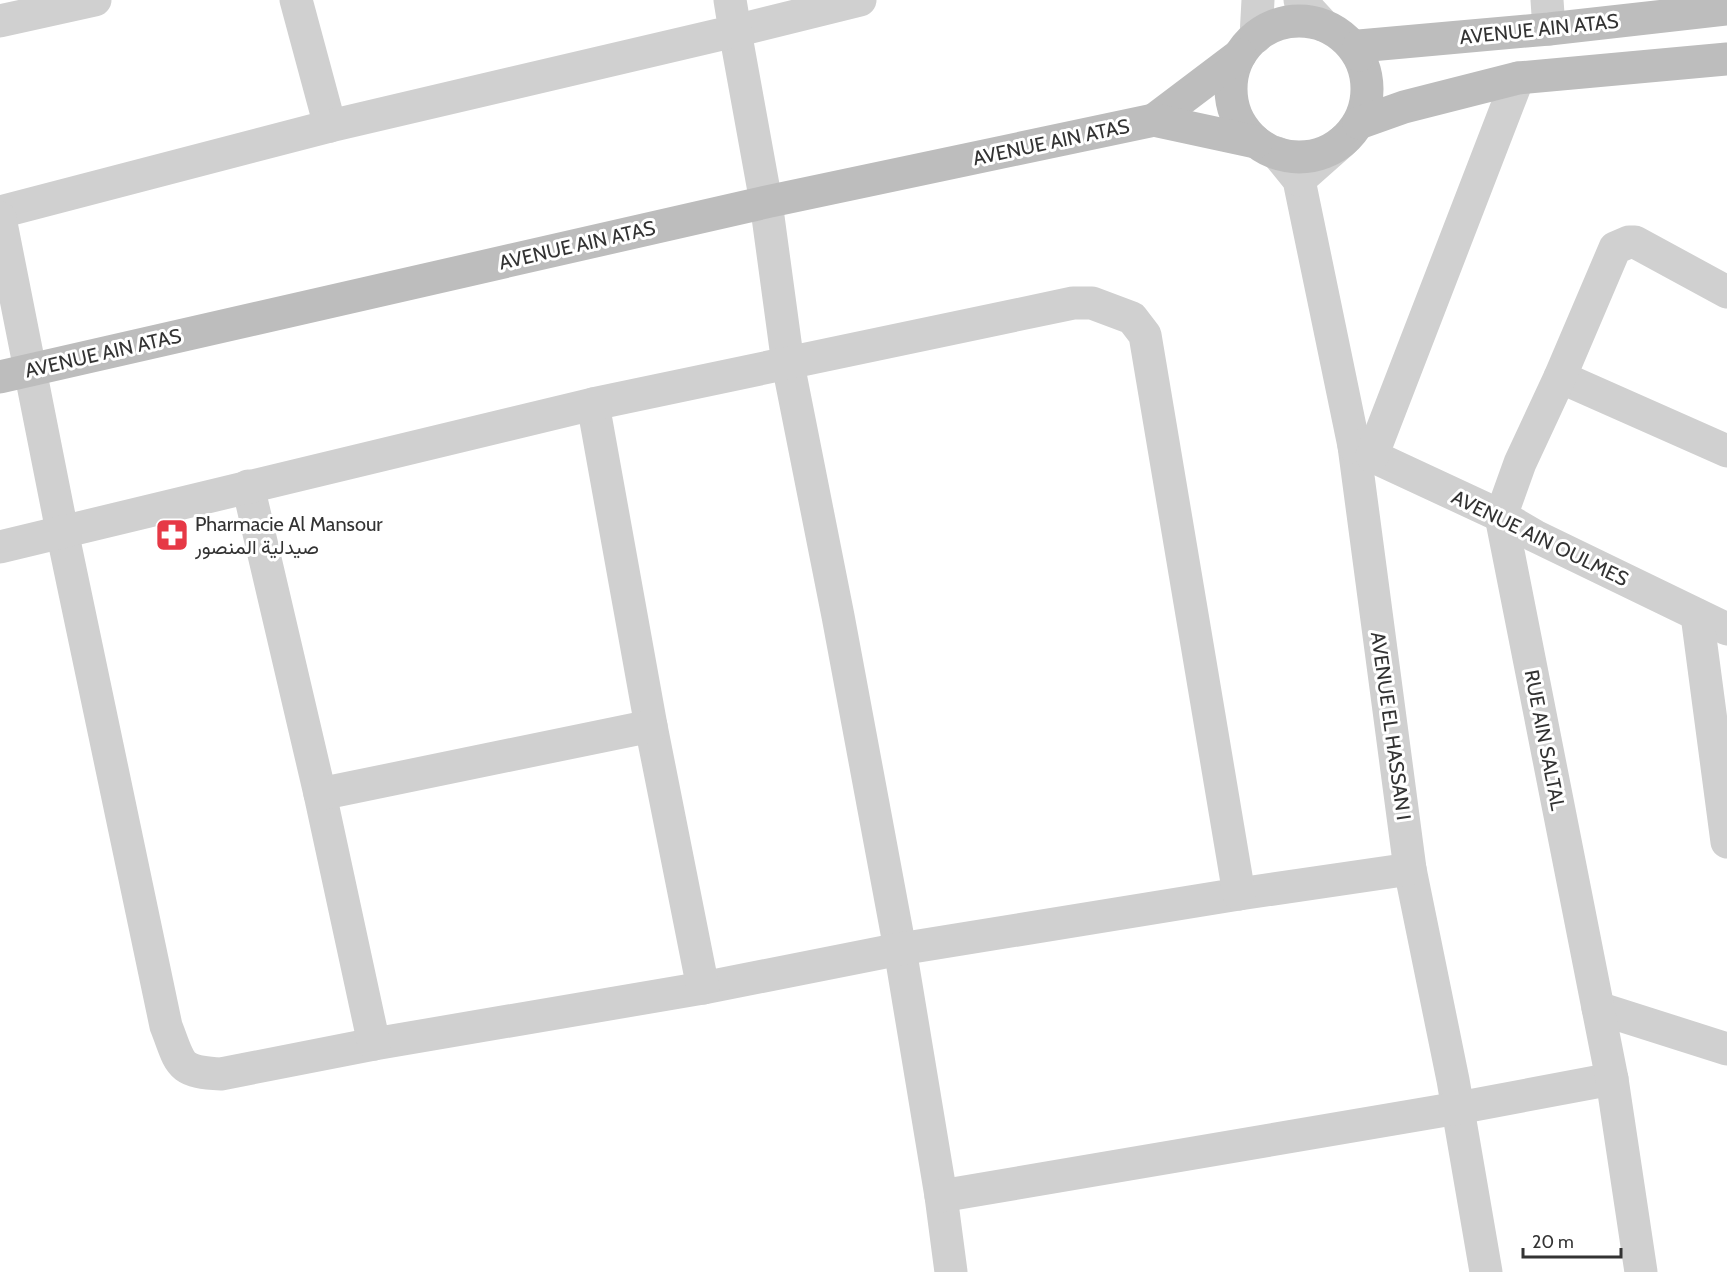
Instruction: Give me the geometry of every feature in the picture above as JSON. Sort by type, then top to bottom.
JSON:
[{"type":"street","points":[[0,21],[95,0]]},
{"type":"street","points":[[296,0],[330,126]]},
{"type":"street","points":[[0,212],[330,126],[732,15],[860,0]]},
{"type":"street","points":[[1154,120],[1248,46],[1271,27],[1288,22],[1305,21],[1323,25],[1344,37],[1359,55],[1366,77],[1366,101],[1351,132],[1299,180],[1244,127],[1235,110],[1232,92],[1234,73],[1248,46],[1258,0]]},
{"type":"street","points":[[1300,0],[1323,25]]},
{"type":"street","points":[[1719,0],[1727,8]]},
{"type":"street","name":"AVENUE AIN ATAS","points":[[1359,55],[1359,46],[1548,14],[1727,8]]},
{"type":"street","points":[[732,15],[766,202],[788,364],[900,949],[941,1196],[951,1272]]},
{"type":"street","points":[[1154,120],[1300,157],[1323,153],[1351,132],[1404,107],[1518,78],[1727,59]]},
{"type":"street","points":[[1363,451],[1518,78]]},
{"type":"street","name":"AVENUE AIN ATAS","points":[[15,373],[766,202],[1154,120]]},
{"type":"street","name":"AVENUE EL HASSAN I","points":[[1299,180],[1363,451],[1410,868],[1458,1108],[1486,1272]]},
{"type":"street","points":[[0,218],[15,373],[62,531],[166,1026],[179,1058],[186,1068],[200,1073],[221,1074],[374,1044],[703,988],[900,949],[1410,868]]},
{"type":"street","points":[[1501,516],[1520,463],[1560,377],[1615,248],[1635,242],[1727,292]]},
{"type":"street","points":[[0,547],[593,405],[1073,303],[1092,303],[1132,318],[1145,335],[1239,894]]},
{"type":"street","points":[[1560,377],[1727,451]]},
{"type":"street","points":[[593,405],[651,726],[703,988]]},
{"type":"street","name":"AVENUE AIN OULMES","points":[[1363,451],[1501,516],[1535,536],[1727,629]]},
{"type":"street","points":[[248,486],[321,794],[374,1044]]},
{"type":"street","name":"RUE AIN SALTAL","points":[[1501,516],[1598,1008],[1641,1272]]},
{"type":"street","points":[[1697,615],[1727,842]]},
{"type":"street","points":[[321,794],[651,726]]},
{"type":"street","points":[[1598,1008],[1727,1049]]},
{"type":"street","points":[[941,1196],[1458,1108],[1611,1079]]},
{"type":"place","name":"Pharmacie Al Mansour صيدلية المنصور","points":[[172,535]]}]
